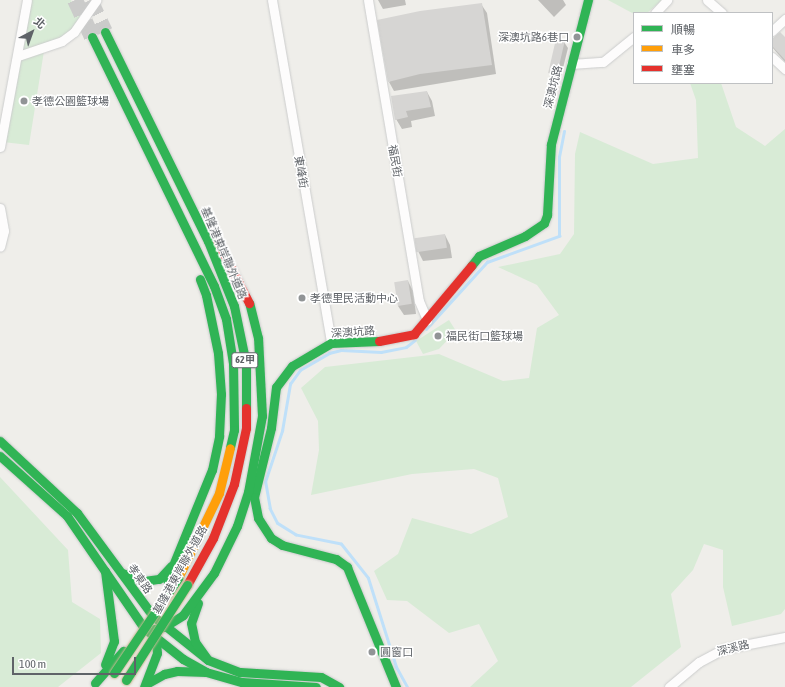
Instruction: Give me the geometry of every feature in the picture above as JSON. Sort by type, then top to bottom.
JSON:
[{"type":"main road","name":"深澳坑路","points":[[396,687],[347,567],[336,558],[282,545],[271,538],[263,527],[255,506],[256,486],[271,428],[276,387],[292,366],[331,343],[403,339],[414,334],[479,256],[525,236],[544,223],[547,215],[551,144],[588,0]]},
{"type":"main road","name":"基隆港東岸聯外道路","points":[[105,32],[208,241],[234,306],[246,364],[246,428],[244,445],[234,484],[213,538],[187,585],[124,683]]},
{"type":"main road","name":"基隆港東岸聯外道路","points":[[92,37],[214,286],[226,319],[233,363],[234,430],[219,493],[202,534],[178,578],[112,677]]},
{"type":"main road","points":[[181,188],[211,229],[233,268],[248,300],[258,338],[262,416],[248,492],[227,546],[198,602],[192,623],[195,642],[208,660]]},
{"type":"main road","points":[[171,196],[206,295],[218,353],[220,394],[219,429],[212,470],[152,616],[159,628],[208,660],[240,672],[321,677],[339,687]]},
{"type":"main road","name":"孝東路","points":[[0,441],[77,513],[152,616]]},
{"type":"main road","points":[[0,456],[67,516],[144,628],[183,659],[206,672]]},
{"type":"main road","points":[[122,573],[138,580],[159,579],[171,565],[180,548]]},
{"type":"main road","points":[[94,685],[110,655],[114,641],[105,570]]},
{"type":"main road","points":[[94,685],[136,635],[144,628],[159,628],[183,615],[214,573]]},
{"type":"main road","points":[[145,686],[157,653],[159,628]]},
{"type":"main road","points":[[145,686],[164,674],[177,670],[206,672],[242,682],[316,687]]},
{"type":"street","points":[[0,148],[27,0]]},
{"type":"street","points":[[18,56],[62,41],[74,32],[96,0]]},
{"type":"street","name":"東峰街","points":[[272,0],[331,343]]},
{"type":"street","name":"福民街","points":[[368,0],[419,301],[427,320]]},
{"type":"street","points":[[656,12],[667,0]]},
{"type":"street","points":[[707,0],[721,12]]},
{"type":"street","points":[[773,30],[783,24]]},
{"type":"street","points":[[571,64],[603,62],[633,38]]},
{"type":"street","points":[[773,58],[785,69]]},
{"type":"street","points":[[0,208],[4,230],[0,247]]},
{"type":"street","name":"深溪路","points":[[669,687],[699,662],[723,649],[785,637]]},
{"type":"green space","points":[[29,0],[71,0],[80,17],[71,30],[61,39],[21,53]]},
{"type":"green space","points":[[608,0],[662,0],[648,12],[633,12],[633,13]]},
{"type":"green space","name":"孝德公園籃球場","points":[[44,51],[29,145],[3,142],[20,60]]},
{"type":"green space","points":[[690,84],[721,84],[736,127],[765,146],[785,129],[785,609],[781,614],[732,626],[723,587],[723,550],[704,544],[693,570],[671,594],[681,647],[631,687],[470,687],[498,661],[479,624],[449,633],[407,601],[387,600],[374,571],[398,554],[412,518],[471,534],[508,517],[498,478],[474,469],[412,474],[311,495],[319,450],[318,421],[301,388],[325,367],[439,354],[503,381],[529,378],[537,328],[559,315],[537,285],[498,267],[560,254],[574,234],[575,154],[580,132],[653,164],[698,158],[696,100]]},
{"type":"green space","name":"福民街口籃球場","points":[[449,320],[456,331],[439,349],[423,354],[416,341]]},
{"type":"green space","points":[[0,477],[68,550],[72,602],[100,619],[101,653],[58,687],[0,687]]},
{"type":"building","points":[[482,3],[492,65],[420,74],[388,82],[377,20],[420,11]]},
{"type":"building","points":[[780,32],[785,37],[785,60],[773,47],[773,38]]},
{"type":"building","points":[[556,39],[565,41],[557,75],[548,73]]},
{"type":"building","points":[[427,91],[431,107],[406,111],[408,117],[395,120],[391,96]]},
{"type":"building","points":[[445,234],[447,248],[416,252],[414,238]]},
{"type":"building","points":[[408,280],[412,304],[398,306],[394,282]]},
{"type":"waterway","points":[[426,329],[487,262],[559,236],[559,157],[564,131]]},
{"type":"waterway","points":[[407,687],[396,667],[368,578],[341,544],[296,535],[277,523],[270,509],[265,482],[282,431],[290,384],[300,370],[329,353],[341,350],[381,352],[406,347],[415,340]]},
{"type":"tunnel","points":[[75,0],[92,37]]},
{"type":"tunnel","points":[[90,0],[105,32]]},
{"type":"traffic: fast","points":[[471,266],[479,256],[525,236],[544,223],[547,215],[551,144],[588,0]]},
{"type":"traffic: fast","points":[[105,32],[208,241],[234,306],[246,364],[246,408]]},
{"type":"traffic: fast","points":[[92,37],[214,286],[226,319],[233,363],[234,430],[230,448]]},
{"type":"traffic: fast","points":[[167,580],[212,470],[219,436],[221,394],[218,353],[206,295],[200,279]]},
{"type":"traffic: fast","points":[[144,687],[157,653],[155,629],[164,627],[183,615],[214,573],[237,526],[248,492],[262,416],[258,338],[249,303]]},
{"type":"traffic: fast","points":[[379,341],[331,343],[292,366],[276,387],[271,428],[254,497],[258,518],[271,538],[282,545],[336,559],[347,567],[396,687]]},
{"type":"traffic: fast","points":[[0,441],[77,513],[153,616],[208,660],[240,672],[321,677],[339,687]]},
{"type":"traffic: fast","points":[[0,456],[67,516],[144,628],[183,659],[206,672],[242,682],[316,687]]},
{"type":"traffic: fast","points":[[122,573],[144,581],[159,579],[171,566]]},
{"type":"traffic: fast","points":[[105,571],[114,641],[105,664]]},
{"type":"traffic: fast","points":[[114,673],[178,578]]},
{"type":"traffic: fast","points":[[126,680],[187,585]]},
{"type":"traffic: fast","points":[[198,603],[191,623],[195,642],[208,660]]},
{"type":"traffic: fast","points":[[95,683],[123,651]]},
{"type":"traffic: fast","points":[[146,684],[164,674],[177,671],[206,672]]},
{"type":"traffic: slow","points":[[178,578],[219,493],[230,448]]},
{"type":"traffic: jam","points":[[217,240],[249,303]]},
{"type":"traffic: jam","points":[[379,341],[414,334],[471,266]]},
{"type":"traffic: jam","points":[[187,585],[213,538],[234,484],[246,428],[246,408]]},
{"type":"place","name":"深澳坑路6巷口","points":[[577,37]]},
{"type":"place","name":"孝德公園籃球場","points":[[24,101]]},
{"type":"place","name":"孝德里民活動中心","points":[[302,298]]},
{"type":"place","name":"福民街口籃球場","points":[[438,336]]},
{"type":"place","name":"圓窗口","points":[[372,652]]}]
